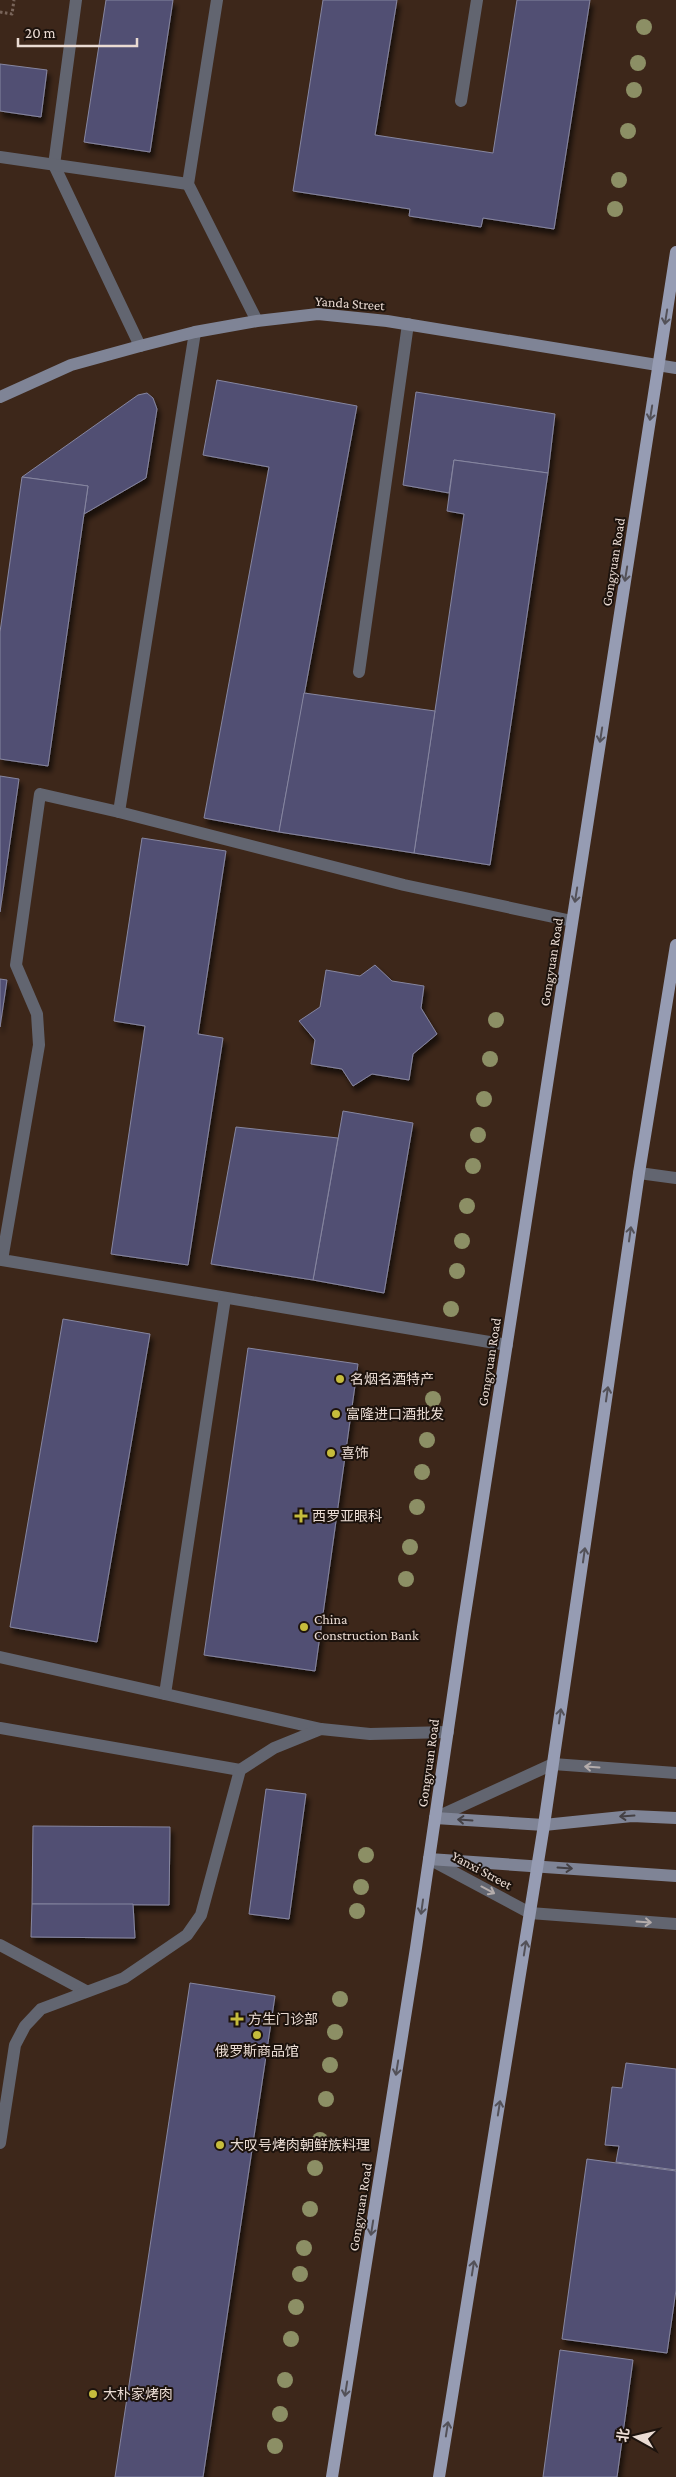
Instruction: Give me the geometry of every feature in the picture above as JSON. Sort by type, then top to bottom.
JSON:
[{"type":"main road","name":"Gongyuan Road","points":[[332,2477],[430,1859],[507,1345],[676,252]]},
{"type":"main road","name":"Yanda Street","points":[[0,397],[71,365],[140,346],[195,332],[257,321],[318,314],[408,324],[676,368]]},
{"type":"main road","points":[[440,2477],[538,1866],[639,1173],[676,945]]},
{"type":"main road","points":[[435,1818],[544,1825],[632,1816],[676,1818]]},
{"type":"main road","name":"Yanxi Street","points":[[430,1859],[676,1876]]},
{"type":"street","points":[[76,0],[54,165],[140,346]]},
{"type":"street","points":[[217,0],[188,184],[257,321]]},
{"type":"street","points":[[461,101],[477,0]]},
{"type":"street","points":[[0,157],[188,184]]},
{"type":"street","points":[[359,672],[408,324]]},
{"type":"street","points":[[119,812],[195,332]]},
{"type":"street","points":[[507,1345],[2,1260],[38,1045],[38,1014],[16,965],[40,794],[119,812],[404,886],[572,921]]},
{"type":"street","points":[[639,1173],[676,1178]]},
{"type":"street","points":[[165,1694],[225,1298]]},
{"type":"street","points":[[0,1657],[321,1729],[370,1734],[448,1732]]},
{"type":"street","points":[[0,1728],[240,1770]]},
{"type":"street","points":[[0,2143],[15,2045],[25,2026],[41,2009],[124,1978],[187,1935],[201,1915],[240,1770],[274,1748],[321,1729]]},
{"type":"street","points":[[435,1818],[553,1764],[676,1773]]},
{"type":"street","name":"Yanxi Street","points":[[430,1859],[530,1913],[676,1924]]},
{"type":"street","points":[[0,1945],[86,1991]]},
{"type":"path","points":[[0,12],[12,14],[14,0]]},
{"type":"building","points":[[106,0],[173,0],[150,152],[84,142]]},
{"type":"building","points":[[323,0],[397,0],[375,135],[493,153],[517,0],[590,0],[554,229],[483,218],[481,227],[409,216],[410,209],[293,191]]},
{"type":"building","points":[[0,64],[47,70],[41,117],[0,111]]},
{"type":"building","points":[[217,380],[357,406],[279,832],[204,818],[269,467],[203,455]]},
{"type":"building","points":[[416,392],[555,414],[548,473],[454,460],[449,493],[403,485]]},
{"type":"building","points":[[147,393],[153,398],[157,409],[146,478],[84,514],[88,486],[22,477],[138,395]]},
{"type":"building","points":[[454,460],[548,473],[490,865],[414,853],[464,514],[447,511]]},
{"type":"building","points":[[22,477],[88,486],[48,766],[0,759],[0,632]]},
{"type":"building","points":[[304,693],[435,711],[414,853],[279,832]]},
{"type":"building","points":[[0,776],[19,779],[0,912]]},
{"type":"building","points":[[142,838],[226,851],[198,1034],[223,1038],[188,1265],[111,1254],[145,1026],[114,1021]]},
{"type":"building","points":[[375,965],[392,981],[424,986],[421,1008],[437,1034],[413,1054],[409,1080],[372,1074],[353,1086],[342,1069],[311,1064],[315,1040],[299,1021],[320,1007],[326,970],[360,976]]},
{"type":"building","points":[[0,979],[7,980],[0,1027]]},
{"type":"building","points":[[343,1111],[413,1123],[384,1293],[313,1280]]},
{"type":"building","points":[[236,1127],[338,1138],[313,1280],[211,1264]]},
{"type":"building","points":[[63,1319],[150,1334],[97,1642],[10,1627]]},
{"type":"building","points":[[248,1348],[358,1364],[315,1671],[204,1655]]},
{"type":"building","points":[[266,1789],[306,1794],[289,1919],[249,1914]]},
{"type":"building","points":[[33,1826],[170,1827],[169,1905],[32,1904]]},
{"type":"building","points":[[32,1904],[133,1904],[135,1938],[31,1937]]},
{"type":"building","points":[[190,1983],[275,1996],[203,2477],[115,2477]]},
{"type":"building","points":[[626,2063],[676,2069],[676,2170],[616,2162],[619,2146],[605,2145],[612,2087],[622,2088]]},
{"type":"building","points":[[587,2159],[676,2171],[676,2290],[667,2353],[562,2339]]},
{"type":"building","points":[[560,2350],[633,2360],[617,2477],[543,2477]]},
{"type":"place","name":"名烟名酒特产","points":[[340,1379]]},
{"type":"place","name":"富隆进口酒批发","points":[[336,1414]]},
{"type":"place","name":"喜饰","points":[[331,1453]]},
{"type":"place","name":"西罗亚眼科","points":[[301,1516]]},
{"type":"place","name":"China Construction Bank","points":[[304,1627]]},
{"type":"place","name":"方生门诊部","points":[[237,2019]]},
{"type":"place","name":"俄罗斯商品馆","points":[[257,2035]]},
{"type":"place","name":"大叹号烤肉朝鲜族料理","points":[[220,2145]]},
{"type":"place","name":"大朴家烤肉","points":[[93,2394]]}]
